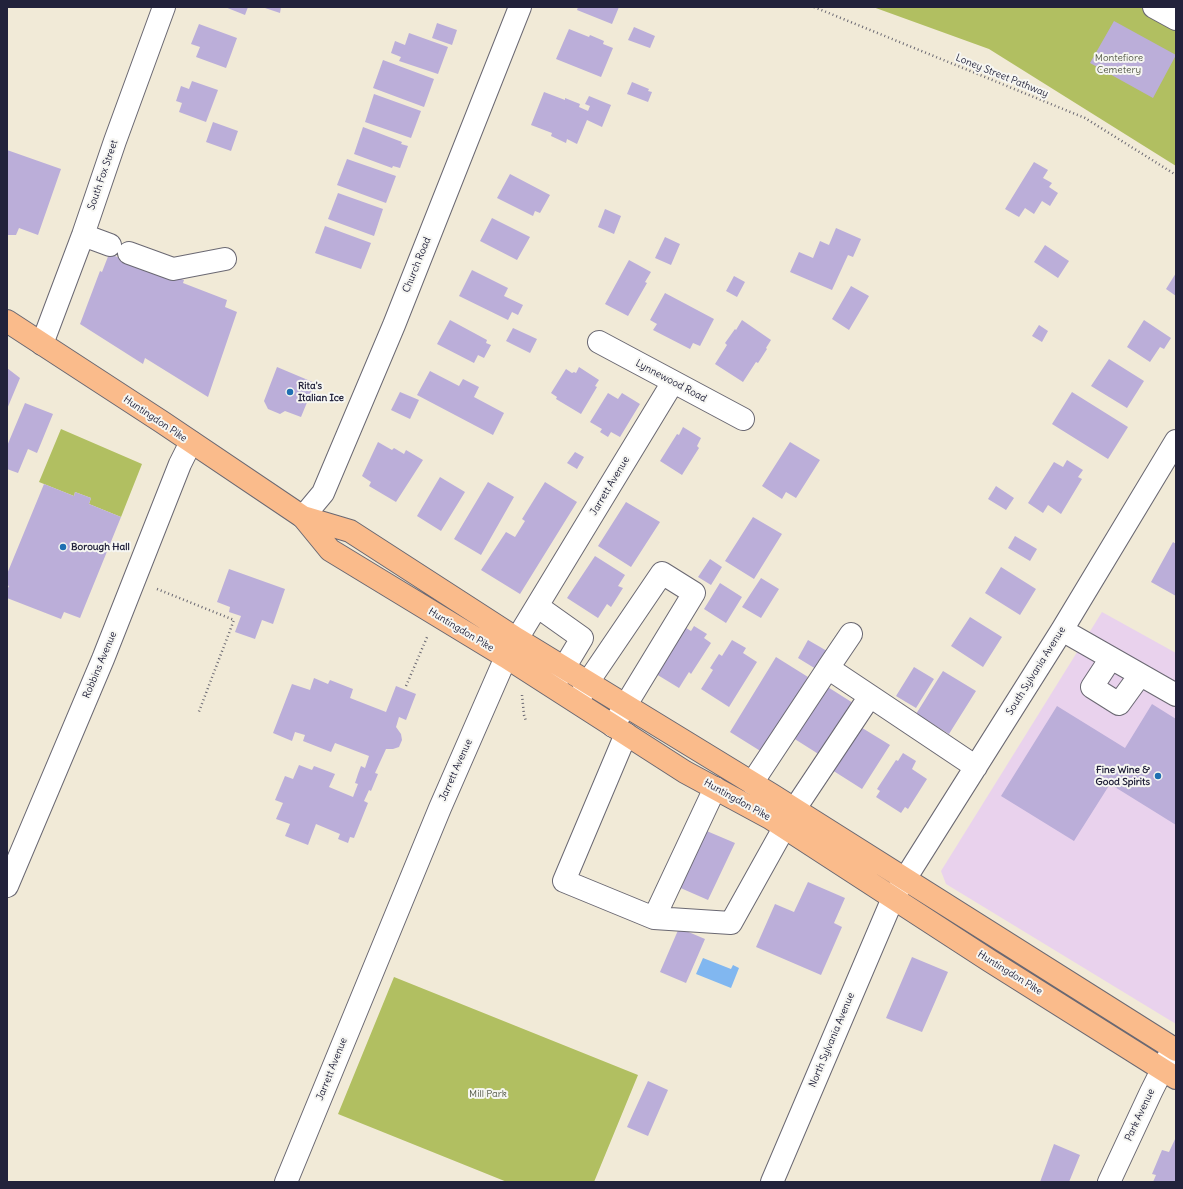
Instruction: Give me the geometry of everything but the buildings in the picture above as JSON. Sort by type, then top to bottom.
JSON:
[{"type":"main road","name":"Huntingdon Pike","points":[[7,321],[162,422],[303,517],[350,532],[564,668],[752,783],[789,819],[893,898],[1169,1073]]},
{"type":"main road","name":"Huntingdon Pike","points":[[303,517],[330,550],[506,657],[684,772],[770,818],[789,819],[904,878],[1174,1049]]},
{"type":"street","name":"South Fox Street","points":[[42,344],[83,235],[115,141],[164,7]]},
{"type":"street","name":"Church Road","points":[[303,517],[323,493],[394,325],[520,7]]},
{"type":"street","points":[[1154,7],[1176,18]]},
{"type":"street","points":[[83,235],[173,268],[225,259]]},
{"type":"street","name":"Lynnewood Road","points":[[598,342],[743,419]]},
{"type":"street","name":"Jarrett Avenue","points":[[286,1182],[440,808],[506,657],[673,382]]},
{"type":"street","name":"South Sylvania Avenue","points":[[893,898],[904,878],[1062,630],[1176,441]]},
{"type":"street","name":"Robbins Avenue","points":[[7,886],[103,659],[180,464],[191,442]]},
{"type":"street","points":[[577,703],[588,682],[662,573],[694,593],[626,705],[620,730],[564,881],[654,918],[731,923],[789,819],[870,696]]},
{"type":"street","points":[[536,606],[582,638],[552,687]]},
{"type":"street","points":[[1062,630],[1176,695]]},
{"type":"street","points":[[752,783],[851,634]]},
{"type":"street","points":[[1111,658],[1092,687],[1119,704],[1140,674]]},
{"type":"street","points":[[828,668],[976,767]]},
{"type":"street","points":[[654,918],[716,788]]},
{"type":"street","name":"North Sylvania Avenue","points":[[772,1182],[893,898]]},
{"type":"street","name":"Park Avenue","points":[[1109,1182],[1169,1073],[1174,1049]]},
{"type":"path","name":"Loney Street Pathway","points":[[814,7],[1085,118],[1176,175]]},
{"type":"path","points":[[156,589],[234,620],[198,714]]},
{"type":"path","points":[[406,686],[430,632]]},
{"type":"path","points":[[521,691],[526,721]]},
{"type":"shaded area","points":[[1102,612],[1176,653],[1176,1024],[946,884],[941,871]]},
{"type":"green space","name":"Montefiore Cemetery","points":[[873,7],[1176,7],[1176,166],[989,49]]},
{"type":"green space","points":[[61,429],[142,464],[121,517],[89,504],[91,498],[75,492],[74,496],[39,482]]},
{"type":"green space","name":"Mill Park","points":[[394,977],[638,1075],[594,1182],[507,1182],[338,1114]]},
{"type":"water","points":[[703,958],[731,969],[733,965],[739,968],[731,988],[696,974]]},
{"type":"place","name":"Rita's Italian Ice","points":[[290,392]]},
{"type":"place","name":"Borough Hall","points":[[63,547]]},
{"type":"place","name":"Fine Wine & Good Spirits","points":[[1158,776]]}]
